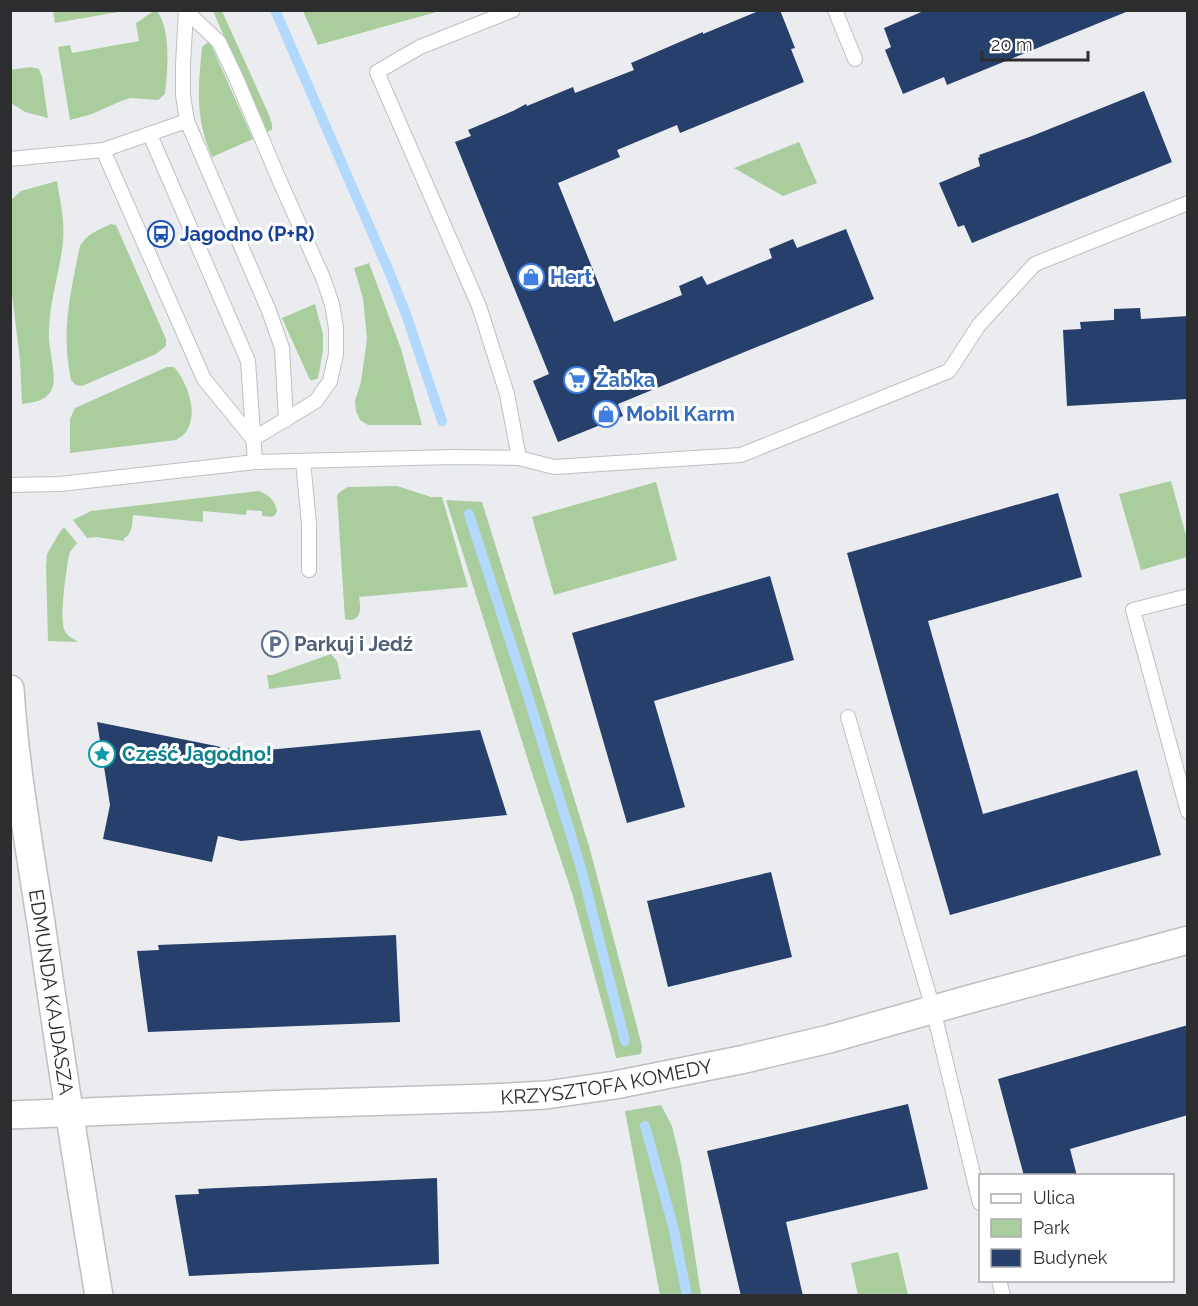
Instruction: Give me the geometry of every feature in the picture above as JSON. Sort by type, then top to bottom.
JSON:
[{"type":"street","name":"EDMUNDA KAJDASZA","points":[[10,689],[23,807],[99,1296]]},
{"type":"street","name":"KRZYSZTOFA KOMEDY","points":[[10,1115],[489,1098],[546,1095],[615,1085],[745,1059],[829,1039],[1188,940]]},
{"type":"lane","points":[[513,10],[420,47],[377,72],[479,306],[507,394],[519,458]]},
{"type":"lane","points":[[835,10],[855,59]]},
{"type":"lane","points":[[186,11],[183,94],[187,121],[282,348],[286,420]]},
{"type":"lane","points":[[186,11],[219,42],[237,80],[318,268],[332,304],[336,328],[336,354],[330,381],[316,401],[254,439]]},
{"type":"lane","points":[[10,159],[103,150],[187,121]]},
{"type":"lane","points":[[150,135],[248,361],[255,462]]},
{"type":"lane","points":[[103,150],[204,379],[254,439]]},
{"type":"lane","points":[[10,486],[60,484],[255,462],[436,457],[519,458],[554,466],[741,455],[949,371],[979,325],[1035,264],[1188,203]]},
{"type":"lane","points":[[303,461],[309,524],[309,570]]},
{"type":"lane","points":[[1188,597],[1133,610],[1188,812]]},
{"type":"lane","points":[[848,717],[933,1009],[979,1195]]},
{"type":"green space","points":[[53,10],[124,10],[124,11],[55,23]]},
{"type":"green space","points":[[157,11],[165,29],[167,62],[165,94],[158,100],[131,98],[92,114],[70,120],[58,47],[70,45],[72,53],[139,41],[136,23]]},
{"type":"green space","points":[[213,11],[222,11],[269,115],[272,130],[266,132]]},
{"type":"green space","points":[[303,11],[440,11],[318,45]]},
{"type":"green space","points":[[207,43],[212,47],[253,139],[212,157],[203,129],[199,103],[202,47]]},
{"type":"green space","points":[[30,67],[39,69],[42,77],[48,118],[25,112],[11,103],[11,70]]},
{"type":"green space","points":[[799,142],[817,183],[783,196],[734,168]]},
{"type":"green space","points":[[57,181],[63,234],[49,325],[53,386],[48,395],[42,399],[22,404],[20,360],[10,278],[11,200],[21,191]]},
{"type":"green space","points":[[111,224],[116,225],[166,339],[166,346],[156,354],[82,386],[76,385],[71,380],[68,362],[67,329],[70,297],[80,246],[89,235]]},
{"type":"green space","points":[[369,263],[401,349],[422,425],[368,425],[360,420],[356,411],[355,401],[361,382],[367,339],[363,298],[354,268]]},
{"type":"green space","points":[[315,304],[323,334],[323,351],[318,378],[310,380],[282,318]]},
{"type":"green space","points":[[167,367],[174,367],[189,395],[191,419],[184,434],[176,440],[70,453],[70,419],[75,408]]},
{"type":"green space","points":[[1171,481],[1187,539],[1187,557],[1141,570],[1119,494]]},
{"type":"green space","points":[[656,482],[677,560],[554,595],[532,517]]},
{"type":"green space","points":[[397,486],[431,497],[442,497],[468,587],[359,597],[359,614],[355,619],[345,619],[337,495],[348,487]]},
{"type":"green space","points":[[258,491],[268,496],[275,504],[277,511],[272,517],[262,516],[262,511],[247,510],[246,515],[203,511],[203,522],[133,515],[131,531],[124,541],[87,538],[73,520],[91,511]]},
{"type":"green space","points":[[446,500],[482,502],[589,846],[642,1046],[641,1054],[616,1058],[572,893]]},
{"type":"green space","points":[[64,527],[77,543],[70,552],[68,560],[63,619],[66,633],[78,642],[48,641],[47,554]]},
{"type":"green space","points":[[331,654],[337,661],[341,679],[269,689],[267,675]]},
{"type":"green space","points":[[661,1105],[672,1126],[681,1164],[701,1295],[660,1295],[625,1111]]},
{"type":"green space","points":[[898,1252],[908,1295],[858,1295],[851,1263]]},
{"type":"building","points":[[761,10],[780,10],[795,48],[791,49],[804,82],[680,133],[677,125],[617,150],[620,157],[558,183],[614,322],[682,295],[679,286],[702,276],[707,285],[772,258],[769,249],[793,239],[797,248],[846,229],[874,299],[618,404],[623,416],[558,442],[533,381],[549,374],[455,142],[471,136],[468,130],[526,104],[527,106],[573,87],[575,93],[634,70],[631,63]]},
{"type":"building","points":[[926,10],[1126,10],[1126,12],[947,85],[944,77],[903,94],[885,50],[891,47],[884,28]]},
{"type":"building","points":[[1144,91],[1172,162],[972,243],[964,225],[958,227],[939,183],[980,166],[979,155]]},
{"type":"building","points":[[1140,308],[1141,319],[1188,316],[1188,399],[1067,406],[1063,330],[1081,329],[1080,322],[1114,320],[1114,309]]},
{"type":"building","points":[[1058,493],[1082,577],[928,621],[983,814],[1137,770],[1161,855],[950,915],[847,553]]},
{"type":"building","points":[[770,576],[794,660],[654,701],[685,807],[627,823],[572,633]]},
{"type":"building","points":[[97,722],[246,752],[480,730],[507,815],[241,841],[218,836],[212,862],[103,839],[110,805]]},
{"type":"building","points":[[771,872],[792,957],[668,987],[647,901]]},
{"type":"building","points":[[396,935],[400,1022],[148,1032],[137,951],[159,950],[158,945]]},
{"type":"building","points":[[1188,1025],[1188,1115],[1070,1149],[1076,1174],[1023,1174],[998,1079]]},
{"type":"building","points":[[908,1104],[928,1189],[786,1222],[803,1296],[741,1296],[707,1151]]},
{"type":"building","points":[[437,1178],[439,1264],[189,1276],[175,1195],[199,1194],[198,1189]]},
{"type":"waterway","points":[[275,10],[391,276],[442,421]]},
{"type":"waterway","points":[[469,514],[581,868],[625,1041]]},
{"type":"waterway","points":[[645,1126],[673,1226],[687,1296]]},
{"type":"place","name":"Jagodno (P+R)","points":[[161,234]]},
{"type":"place","name":"Hert","points":[[531,277]]},
{"type":"place","name":"Żabka","points":[[577,380]]},
{"type":"place","name":"Mobil Karm","points":[[606,414]]},
{"type":"place","name":"Parkuj i Jedź","points":[[275,644]]},
{"type":"place","name":"Cześć Jagodno!","points":[[102,754]]}]
